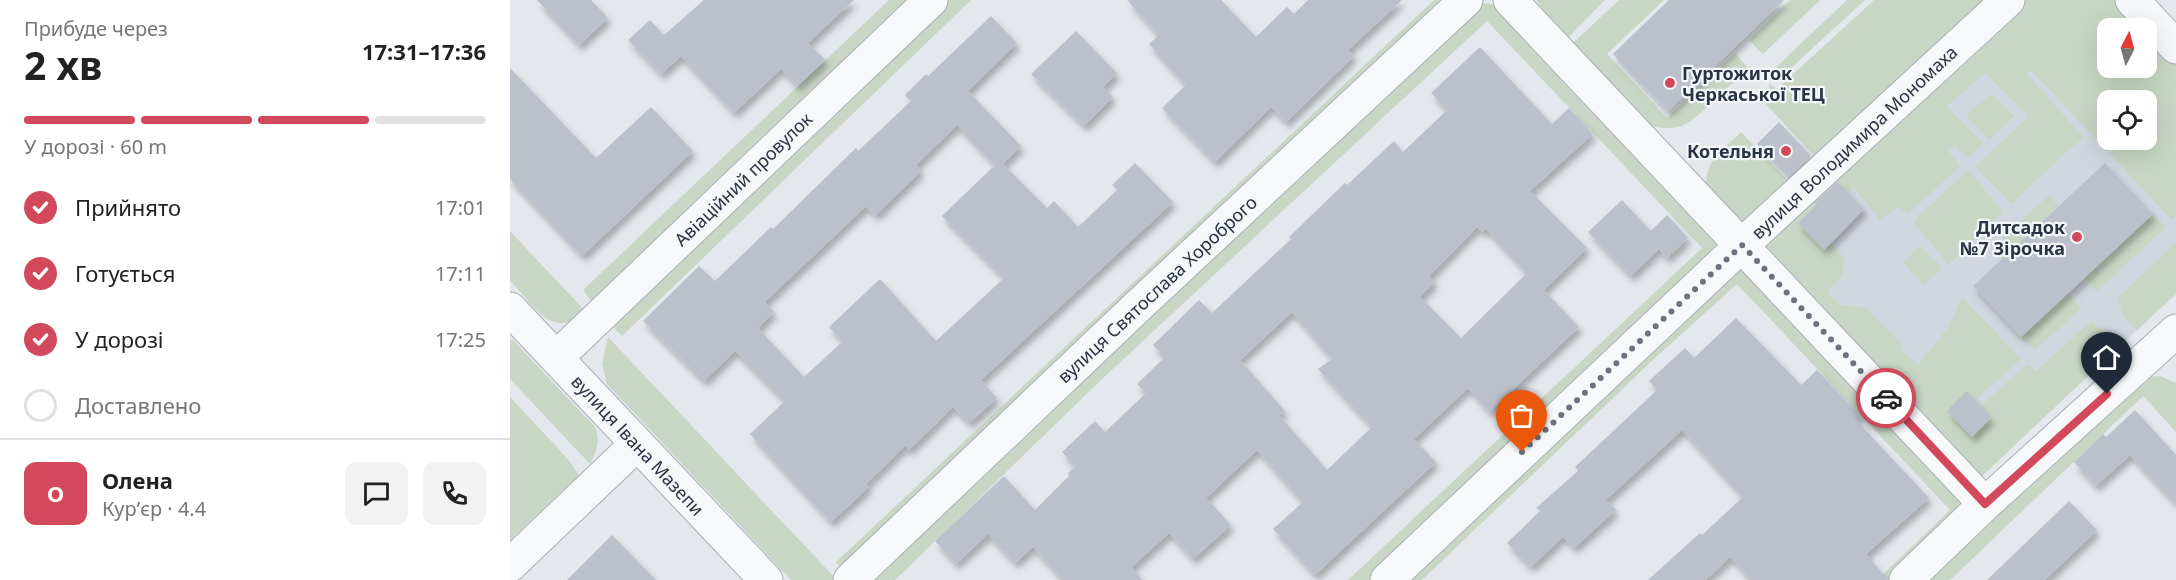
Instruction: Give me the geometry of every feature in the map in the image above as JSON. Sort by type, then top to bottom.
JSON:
[{"type":"street","name":"Авіаційний провулок","points":[[556,358],[931,0]]},
{"type":"street","name":"вулиця Святослава Хороброго","points":[[850,580],[1136,308],[1466,0]]},
{"type":"street","points":[[1510,0],[1985,504]]},
{"type":"street","name":"вулиця Володимира Мономаха","points":[[1387,580],[1742,245],[2008,0]]},
{"type":"street","points":[[2132,0],[2176,47]]},
{"type":"street","name":"вулиця Івана Мазепи","points":[[510,309],[766,580]]},
{"type":"street","points":[[1906,580],[1985,504],[2171,348]]},
{"type":"street","points":[[510,565],[637,444]]},
{"type":"shaded area","points":[[2037,0],[2097,24],[2097,78],[2157,78],[2176,94],[2176,294],[1991,466],[1779,240]]},
{"type":"green space","points":[[889,0],[917,0],[594,305],[583,290]]},
{"type":"green space","points":[[947,0],[971,0],[622,336],[614,328],[623,311]]},
{"type":"green space","points":[[1434,0],[1448,0],[844,571],[836,562]]},
{"type":"green space","points":[[1537,0],[1605,0],[1566,40],[1542,11]]},
{"type":"green space","points":[[1619,0],[1664,0],[1607,54],[1667,118],[1735,53],[1748,68],[1698,115],[1684,125],[1667,128],[1646,124],[1572,44]]},
{"type":"green space","points":[[1790,0],[1820,0],[1763,54],[1749,40]]},
{"type":"green space","points":[[1847,0],[1865,0],[1777,81],[1772,77],[1774,69]]},
{"type":"green space","points":[[1874,0],[1995,0],[1819,161],[1765,103],[1770,84],[1777,89]]},
{"type":"green space","points":[[2019,0],[2120,0],[2137,18],[2097,18],[2097,78],[2157,78],[2157,39],[2176,59],[2176,216],[2172,220],[2106,150],[2157,150],[2157,90],[2097,90],[2097,140],[2031,70],[2027,74],[2083,137],[2011,204],[1975,166],[2028,117],[1985,73],[1947,106],[1983,144],[1968,158],[1955,144],[1948,151],[1960,166],[1907,215],[1899,206],[1880,220],[1854,188],[1834,203],[1814,207],[1798,223],[1824,250],[1831,242],[1844,259],[1842,275],[1828,292],[1840,305],[1865,307],[1918,365],[1949,326],[1962,297],[2021,359],[1975,400],[1980,407],[2027,364],[2036,371],[2091,321],[2121,345],[1980,478],[1765,250],[1764,244]]},
{"type":"green space","points":[[1488,3],[1498,7],[1724,245],[1372,580],[1348,580],[1702,248],[1487,21],[1100,381],[895,580],[866,580],[1479,4]]},
{"type":"green space","points":[[1991,94],[2014,116],[1989,140],[1966,115]]},
{"type":"green space","points":[[1741,132],[1792,185],[1738,227],[1712,195],[1706,178],[1712,162]]},
{"type":"green space","points":[[1968,170],[2003,211],[1948,265],[1913,221]]},
{"type":"green space","points":[[2049,195],[2058,206],[2001,260],[1992,249]]},
{"type":"green space","points":[[2153,214],[2166,227],[2097,291],[2084,278]]},
{"type":"green space","points":[[510,231],[587,313],[574,321],[563,323],[553,321],[535,309],[510,280]]},
{"type":"green space","points":[[2176,243],[2176,294],[2137,330],[2124,317],[2117,298]]},
{"type":"green space","points":[[1920,245],[1942,269],[1923,285],[1903,262]]},
{"type":"green space","points":[[1739,268],[1747,271],[1959,497],[1960,507],[1955,516],[1890,580],[1877,580],[1950,510],[1737,284],[1654,359],[1422,580],[1401,580]]},
{"type":"green space","points":[[2067,293],[2081,308],[2035,351],[2021,337]]},
{"type":"green space","points":[[608,337],[837,580],[791,580],[607,384],[602,364]]},
{"type":"green space","points":[[510,340],[513,340],[594,426],[598,440],[590,464],[510,379]]},
{"type":"green space","points":[[2160,376],[2176,383],[2176,432],[2143,396],[1950,580],[1920,580],[2147,377]]},
{"type":"green space","points":[[510,397],[567,458],[579,475],[510,540]]},
{"type":"building","points":[[537,0],[591,0],[608,18],[579,45]]},
{"type":"building","points":[[704,0],[854,0],[808,43],[825,60],[797,86],[781,69],[734,113],[681,56],[661,74],[628,40],[650,20],[664,35]]},
{"type":"building","points":[[1127,0],[1221,0],[1256,37],[1287,7],[1294,14],[1308,0],[1402,0],[1348,50],[1354,56],[1286,122],[1271,107],[1215,162],[1162,108],[1186,85],[1149,44],[1159,35]]},
{"type":"building","name":"Гуртожиток Черкаської ТЕЦ","points":[[1669,0],[1784,0],[1668,111],[1613,54]]},
{"type":"building","points":[[991,16],[1017,43],[968,91],[1021,146],[1003,164],[1047,208],[1054,201],[1078,227],[1117,190],[1112,185],[1135,163],[1173,202],[981,380],[997,398],[969,423],[953,407],[909,450],[905,446],[866,484],[869,487],[831,522],[750,434],[785,401],[735,351],[704,381],[643,321],[699,266],[715,281],[771,227],[773,229],[856,148],[858,151],[911,101],[905,95],[926,74],[928,76]],"holes":[[[957,125],[995,165],[942,216],[1004,278],[936,341],[880,279],[829,327],[843,341],[804,377],[758,328],[774,312],[765,302],[866,206],[875,216],[921,171],[916,165]]]},
{"type":"building","points":[[1076,31],[1117,73],[1103,87],[1113,97],[1084,126],[1031,74]]},
{"type":"building","points":[[1480,47],[1552,124],[1569,108],[1593,134],[1530,191],[1587,248],[1544,290],[1579,327],[1489,412],[1468,388],[1414,439],[1436,462],[1315,575],[1273,529],[1303,502],[1257,450],[1206,498],[1231,525],[1193,559],[1169,533],[1132,567],[1142,580],[1063,580],[1033,547],[1015,563],[988,534],[956,564],[935,541],[1004,476],[1035,510],[1069,476],[1068,473],[1075,466],[1062,452],[1095,421],[1105,432],[1146,393],[1137,384],[1165,357],[1153,345],[1199,300],[1212,313],[1291,239],[1289,237],[1345,183],[1347,185],[1394,141],[1403,152],[1447,110],[1431,93]],"holes":[[[1477,227],[1482,232],[1486,229],[1527,273],[1461,338],[1420,297],[1435,282],[1429,276]],[[1292,312],[1332,359],[1318,369],[1372,427],[1327,470],[1279,415],[1285,411],[1240,360]]]},
{"type":"building","points":[[510,68],[596,158],[651,107],[693,151],[582,256],[510,179]]},
{"type":"building","name":"Котельня","points":[[1779,122],[1811,156],[1789,176],[1757,144]]},
{"type":"building","name":"Дитсадок №7 Зірочка","points":[[2105,163],[2153,214],[2021,337],[1973,286]]},
{"type":"building","points":[[1838,182],[1864,209],[1824,250],[1798,223]]},
{"type":"building","points":[[1622,200],[1651,231],[1667,215],[1688,238],[1667,258],[1659,249],[1631,276],[1588,232]]},
{"type":"building","points":[[1736,318],[1801,385],[1817,370],[1860,415],[1855,419],[1929,498],[1866,554],[1888,580],[1751,580],[1730,557],[1706,580],[1648,580],[1743,497],[1682,430],[1606,500],[1616,510],[1574,548],[1563,537],[1531,567],[1507,543],[1540,511],[1536,508],[1578,471],[1575,467],[1657,390],[1649,381],[1685,348],[1694,358]]},
{"type":"building","points":[[1967,391],[1991,418],[1972,437],[1947,411]]},
{"type":"building","points":[[2135,410],[2176,455],[2176,504],[2130,455],[2096,486],[2074,462],[2103,434],[2106,437]]},
{"type":"building","points":[[2069,501],[2097,530],[2045,580],[1987,580]]},
{"type":"building","points":[[612,535],[656,580],[567,580]]},
{"type":"way so far","points":[[1522,452],[1742,245],[1886,398]]},
{"type":"place","name":"Гуртожиток Черкаської ТЕЦ","points":[[1670,83]]},
{"type":"place","name":"Котельня","points":[[1786,151]]},
{"type":"place","name":"Дитсадок №7 Зірочка","points":[[2077,237]]},
{"type":"route","points":[[1886,398],[1985,504],[2107,394]]}]
